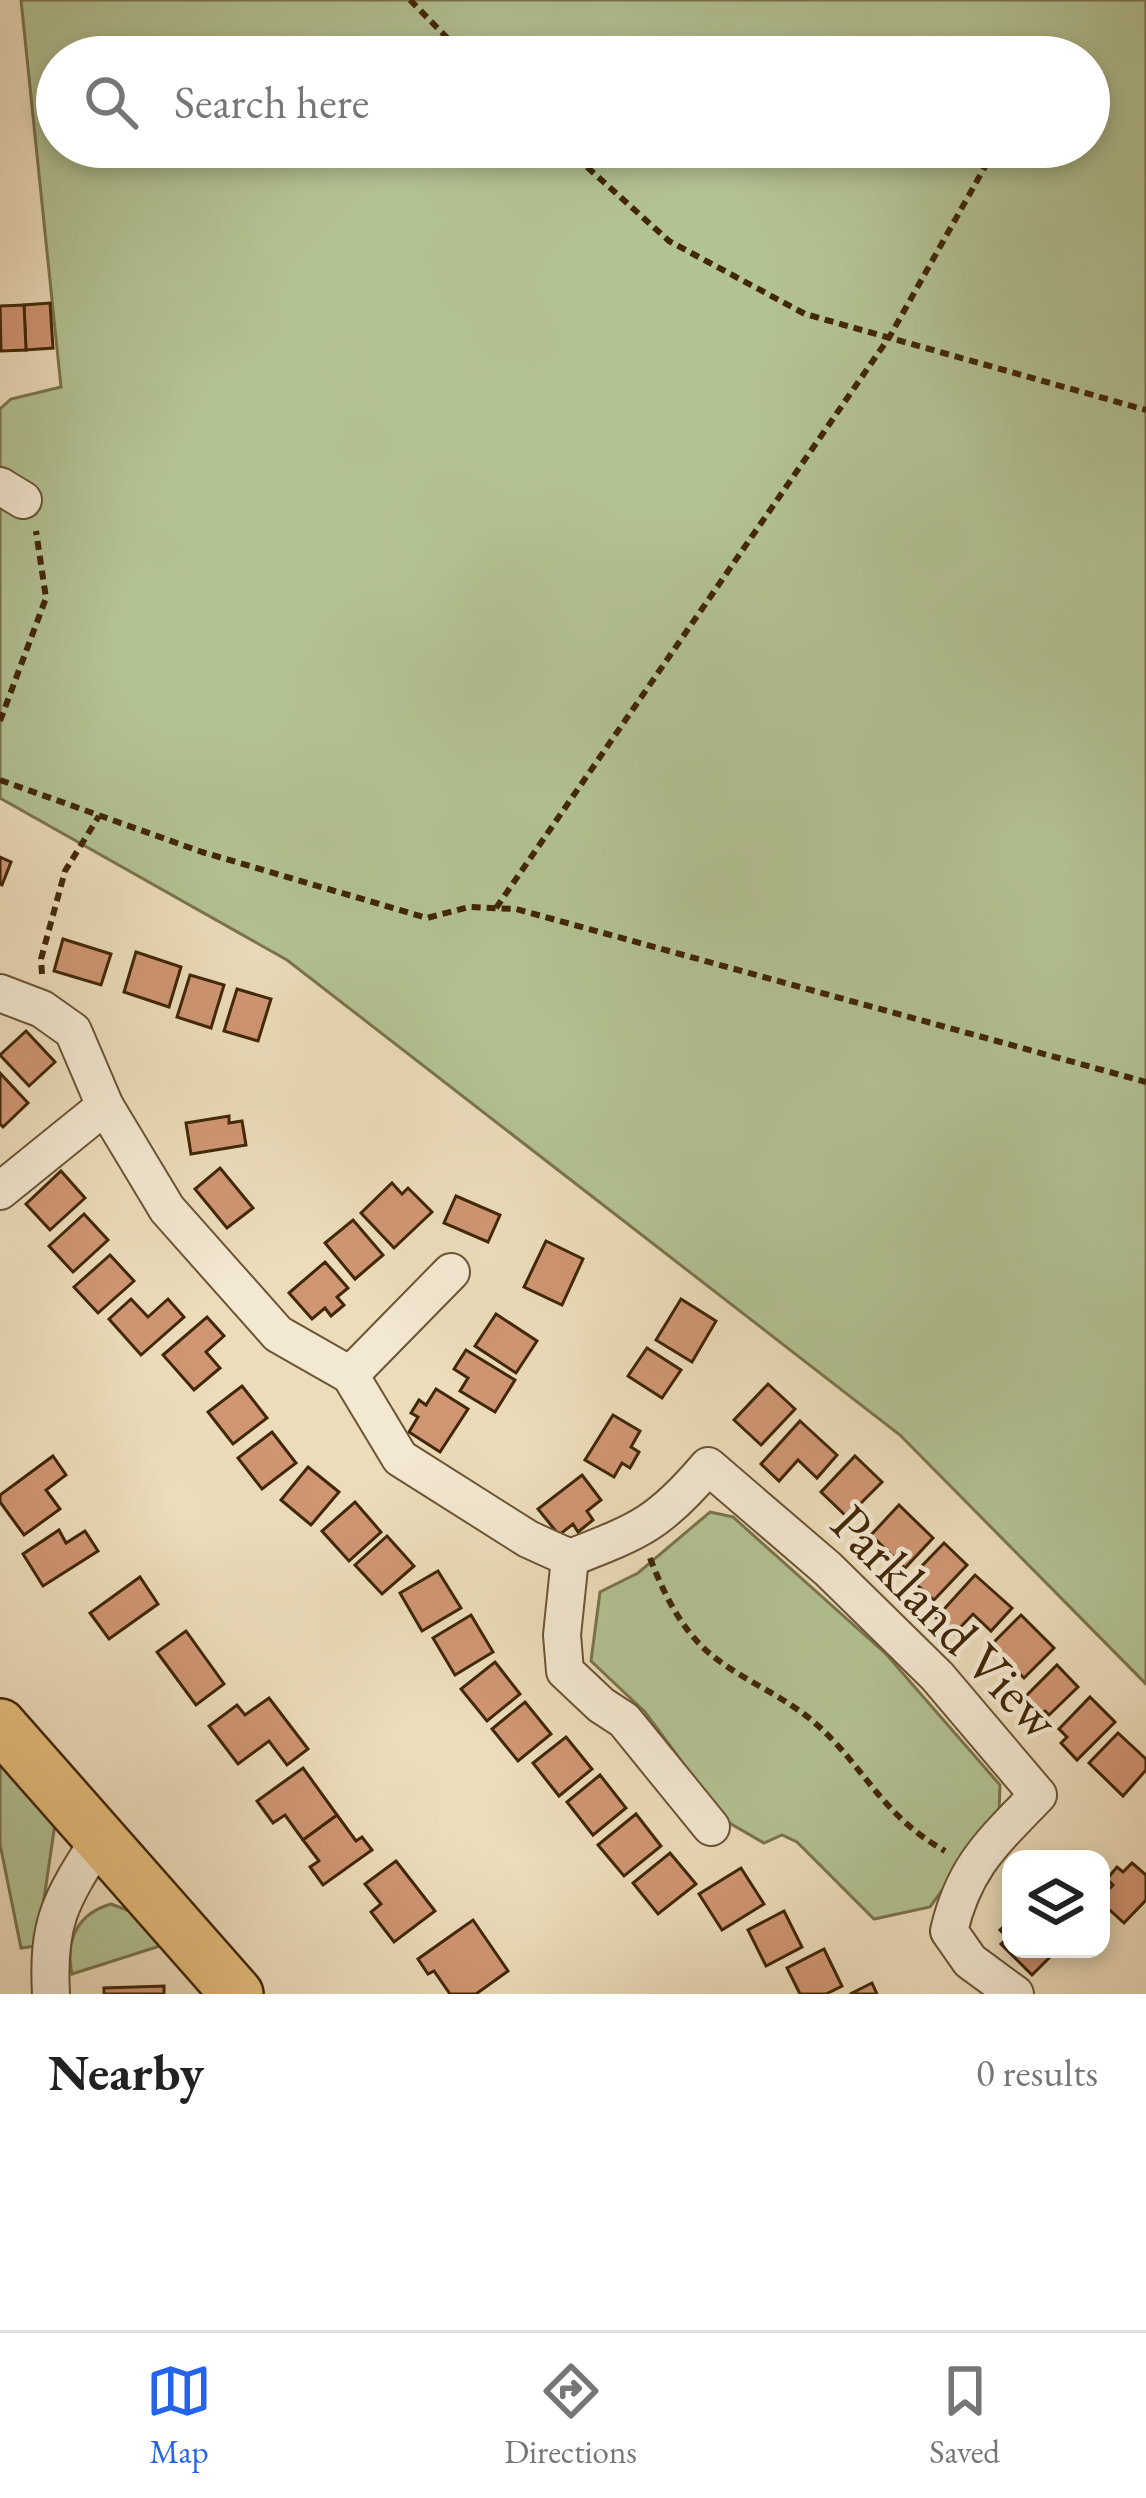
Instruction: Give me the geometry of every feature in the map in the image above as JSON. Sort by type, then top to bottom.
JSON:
[{"type":"highway","points":[[0,1725],[237,1994]]},
{"type":"street","points":[[0,993],[42,1009],[73,1031],[105,1106],[167,1209],[278,1334],[350,1375],[400,1458],[528,1539],[570,1558],[562,1636],[565,1671],[624,1720],[711,1827]]},
{"type":"street","points":[[0,1191],[105,1106]]},
{"type":"street","points":[[350,1375],[451,1272]]},
{"type":"street","name":"Parkland View","points":[[570,1558],[642,1530],[676,1504],[707,1466],[828,1568],[937,1676],[1038,1795],[977,1859],[956,1898],[949,1931],[970,1961],[1015,1994]]},
{"type":"street","points":[[51,1994],[52,1927],[64,1895],[99,1840]]},
{"type":"path","points":[[410,0],[445,36]]},
{"type":"path","points":[[588,168],[669,241],[805,314],[1146,410]]},
{"type":"path","points":[[496,908],[890,336],[984,168]]},
{"type":"path","points":[[0,722],[46,598],[41,543],[12,493]]},
{"type":"path","points":[[0,780],[202,852],[427,918],[469,907],[516,909],[1146,1082]]},
{"type":"path","points":[[73,1031],[43,976],[41,959],[65,871],[99,816]]},
{"type":"path","points":[[642,1530],[666,1596],[686,1629],[714,1657],[782,1697],[816,1724],[914,1834],[946,1852],[977,1859]]},
{"type":"green space","points":[[21,0],[1146,0],[1146,1684],[900,1435],[287,960],[0,798],[0,409],[11,399],[61,387],[38,168],[1110,168],[1110,36],[36,36],[36,145]]},
{"type":"green space","points":[[710,1512],[733,1517],[886,1654],[1000,1785],[999,1813],[930,1907],[874,1919],[797,1842],[782,1835],[764,1843],[726,1821],[645,1712],[591,1661],[600,1592],[638,1573]]},
{"type":"green space","points":[[0,1765],[35,1793],[55,1824],[37,1946],[21,1948],[0,1844]]},
{"type":"green space","points":[[111,1904],[130,1911],[160,1946],[72,1974],[70,1950],[76,1930],[90,1914]]},
{"type":"building","points":[[50,303],[53,348],[26,350],[24,305]]},
{"type":"building","points":[[24,305],[26,350],[1,351],[0,306]]},
{"type":"building","points":[[0,857],[11,862],[2,885],[0,884]]},
{"type":"building","points":[[63,939],[111,954],[101,985],[54,971]]},
{"type":"building","points":[[136,952],[181,967],[169,1007],[124,992]]},
{"type":"building","points":[[190,975],[224,985],[211,1028],[177,1017]]},
{"type":"building","points":[[237,989],[271,999],[258,1041],[224,1031]]},
{"type":"building","points":[[26,1031],[55,1062],[29,1086],[0,1055]]},
{"type":"building","points":[[0,1073],[28,1103],[3,1127],[0,1124]]},
{"type":"building","points":[[229,1116],[229,1123],[242,1121],[246,1145],[191,1154],[186,1123]]},
{"type":"building","points":[[220,1168],[253,1208],[227,1228],[195,1189]]},
{"type":"building","points":[[61,1171],[85,1198],[50,1230],[26,1204]]},
{"type":"building","points":[[392,1183],[402,1194],[408,1188],[432,1212],[394,1248],[361,1213]]},
{"type":"building","points":[[456,1196],[500,1215],[488,1242],[444,1223]]},
{"type":"building","points":[[84,1214],[108,1240],[73,1272],[49,1246]]},
{"type":"building","points":[[353,1220],[383,1255],[355,1279],[325,1243]]},
{"type":"building","points":[[546,1241],[583,1259],[562,1305],[524,1287]]},
{"type":"building","points":[[110,1255],[134,1281],[98,1313],[74,1287]]},
{"type":"building","points":[[325,1262],[348,1288],[337,1297],[344,1305],[331,1316],[325,1308],[312,1319],[289,1293]]},
{"type":"building","points":[[131,1299],[148,1317],[168,1299],[184,1317],[141,1355],[109,1319]]},
{"type":"building","points":[[681,1299],[716,1321],[692,1362],[656,1340]]},
{"type":"building","points":[[496,1314],[537,1341],[516,1373],[475,1346]]},
{"type":"building","points":[[207,1317],[224,1336],[206,1352],[220,1368],[194,1390],[163,1355]]},
{"type":"building","points":[[647,1348],[681,1370],[662,1398],[628,1376]]},
{"type":"building","points":[[466,1350],[515,1380],[495,1412],[460,1391],[468,1378],[454,1369]]},
{"type":"building","points":[[768,1384],[795,1409],[761,1445],[734,1420]]},
{"type":"building","points":[[242,1386],[267,1418],[233,1444],[208,1412]]},
{"type":"building","points":[[436,1389],[468,1409],[440,1452],[409,1432],[418,1417],[411,1413],[419,1400],[426,1405]]},
{"type":"building","points":[[613,1415],[640,1431],[631,1447],[639,1452],[630,1468],[622,1463],[614,1477],[585,1460]]},
{"type":"building","points":[[800,1421],[837,1455],[817,1478],[798,1460],[779,1481],[761,1464]]},
{"type":"building","points":[[272,1432],[296,1463],[262,1489],[238,1458]]},
{"type":"building","points":[[53,1456],[66,1475],[46,1490],[60,1509],[24,1535],[0,1502],[0,1495]]},
{"type":"building","points":[[855,1456],[882,1482],[847,1517],[821,1492]]},
{"type":"building","points":[[308,1467],[339,1492],[311,1525],[281,1500]]},
{"type":"building","points":[[582,1475],[601,1500],[587,1511],[593,1520],[578,1532],[573,1524],[559,1535],[538,1509]]},
{"type":"building","points":[[355,1502],[381,1532],[349,1561],[322,1531]]},
{"type":"building","points":[[899,1505],[933,1538],[905,1568],[871,1535]]},
{"type":"building","points":[[59,1530],[66,1543],[85,1531],[98,1551],[43,1586],[23,1554]]},
{"type":"building","points":[[387,1536],[414,1566],[382,1594],[355,1565]]},
{"type":"building","points":[[944,1543],[967,1565],[934,1600],[916,1584],[924,1575],[918,1570]]},
{"type":"building","points":[[438,1571],[461,1608],[422,1631],[400,1593]]},
{"type":"building","points":[[975,1575],[1012,1608],[991,1631],[973,1614],[954,1634],[936,1618]]},
{"type":"building","points":[[140,1577],[158,1604],[109,1639],[90,1613]]},
{"type":"building","points":[[471,1615],[493,1652],[455,1675],[433,1638]]},
{"type":"building","points":[[1021,1615],[1054,1648],[1024,1678],[991,1645]]},
{"type":"building","points":[[186,1631],[224,1684],[196,1705],[157,1652]]},
{"type":"building","points":[[495,1662],[520,1694],[487,1721],[461,1689]]},
{"type":"building","points":[[1057,1665],[1078,1687],[1049,1715],[1045,1711],[1038,1717],[1021,1701]]},
{"type":"building","points":[[1090,1697],[1115,1722],[1077,1760],[1061,1743],[1067,1737],[1059,1729]]},
{"type":"building","points":[[269,1698],[308,1749],[287,1765],[269,1741],[238,1764],[209,1726],[237,1705],[245,1715]]},
{"type":"building","points":[[525,1702],[551,1734],[518,1761],[492,1729]]},
{"type":"building","points":[[1118,1733],[1146,1759],[1146,1770],[1123,1796],[1089,1763]]},
{"type":"building","points":[[566,1737],[592,1769],[559,1796],[533,1763]]},
{"type":"building","points":[[303,1768],[337,1815],[303,1840],[285,1815],[273,1823],[257,1801]]},
{"type":"building","points":[[600,1775],[626,1808],[593,1835],[567,1802]]},
{"type":"building","points":[[636,1814],[661,1846],[624,1876],[598,1845]]},
{"type":"building","points":[[337,1815],[356,1841],[362,1837],[372,1850],[323,1885],[310,1867],[319,1861],[303,1840]]},
{"type":"building","points":[[670,1853],[696,1884],[658,1914],[633,1883]]},
{"type":"building","points":[[396,1861],[435,1911],[394,1942],[371,1912],[381,1904],[365,1884]]},
{"type":"building","points":[[1132,1863],[1146,1875],[1146,1900],[1124,1923],[1110,1910],[1110,1875],[1117,1867],[1123,1872]]},
{"type":"building","points":[[741,1868],[764,1904],[722,1930],[699,1894]]},
{"type":"building","points":[[784,1911],[802,1947],[766,1966],[748,1930]]},
{"type":"building","points":[[473,1920],[508,1971],[476,1994],[450,1994],[434,1971],[428,1974],[418,1959]]},
{"type":"building","points":[[824,1949],[842,1986],[826,1994],[800,1994],[787,1968]]},
{"type":"building","points":[[1015,1958],[1049,1958],[1032,1975]]},
{"type":"building","points":[[872,1983],[877,1994],[850,1994]]},
{"type":"building","points":[[164,1986],[164,1994],[104,1994],[104,1988]]}]
